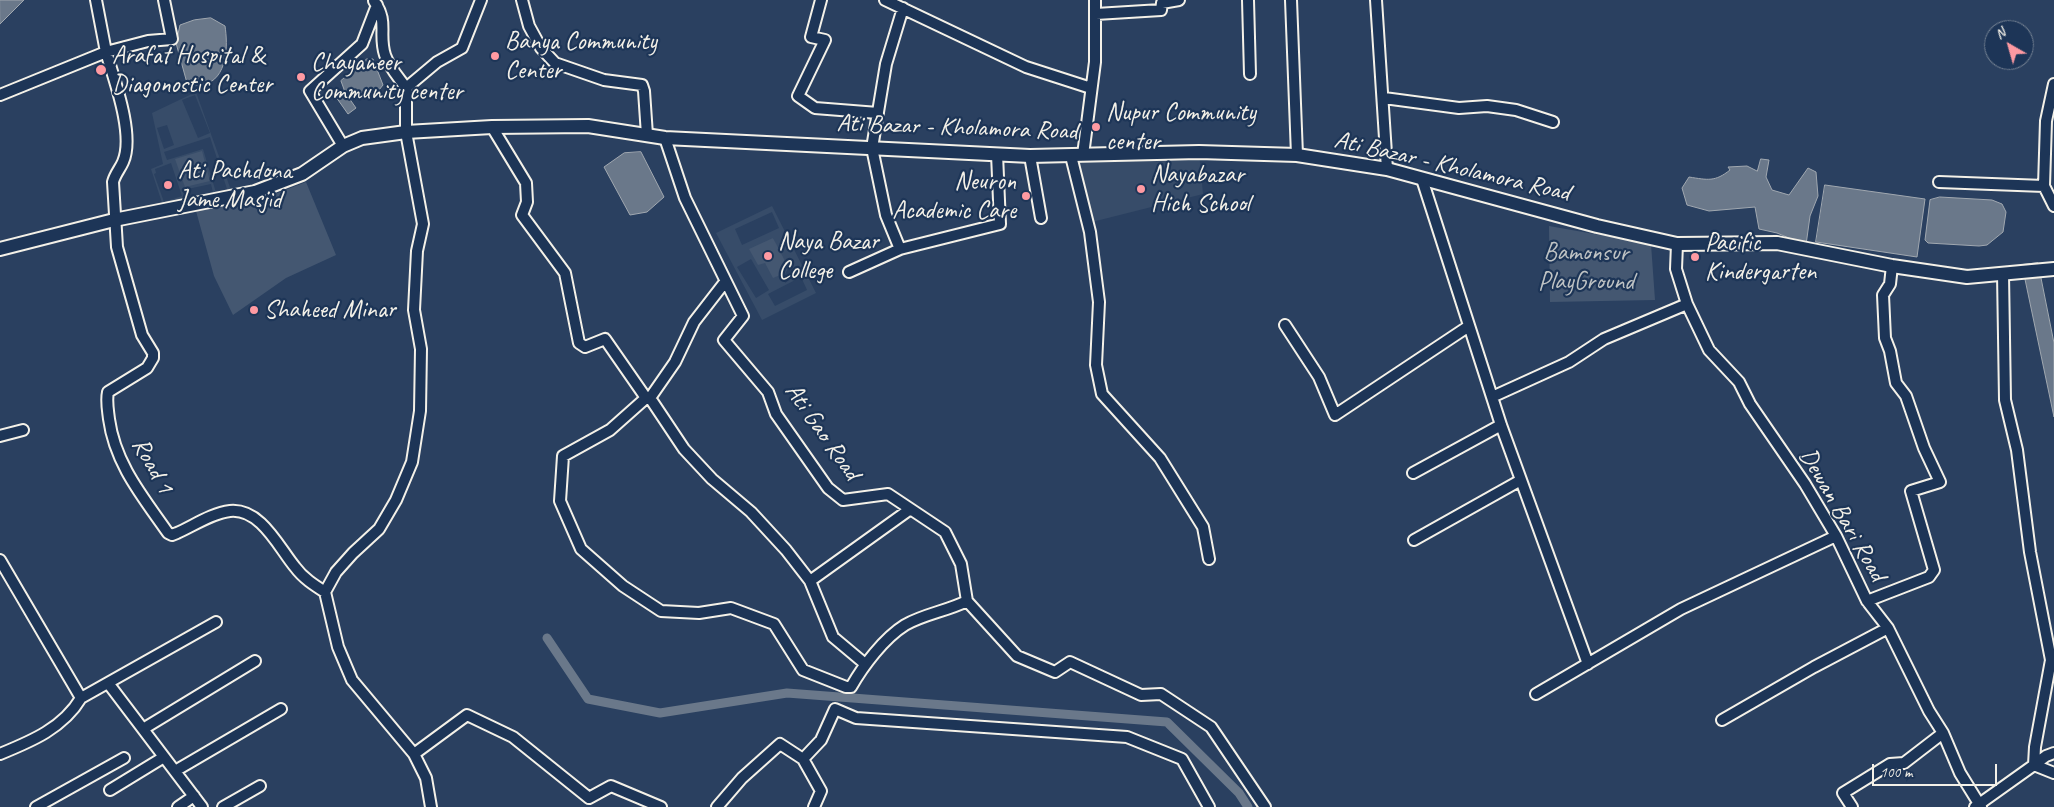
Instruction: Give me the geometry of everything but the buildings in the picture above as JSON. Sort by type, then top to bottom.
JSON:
[{"type":"main road","name":"Ati Bazar - Kholamora Road","points":[[0,249],[114,220],[255,192],[302,174],[343,146],[362,138],[406,132],[588,126],[665,138],[1030,156],[1199,152],[1297,155],[1387,169],[1597,226],[1677,244],[1776,242],[1892,266],[1967,277],[2052,269]]},
{"type":"street","name":"Road 1","points":[[96,0],[106,52],[116,84],[126,135],[123,162],[116,172],[113,182],[117,247],[140,326],[153,353],[153,358],[148,368],[108,392],[106,399],[111,436],[125,473],[168,533],[172,535],[177,534],[221,513],[232,511],[245,514],[265,525],[295,568],[308,581],[325,592]]},
{"type":"street","points":[[0,95],[106,52],[148,41],[172,39],[164,0]]},
{"type":"street","points":[[406,88],[437,62],[462,48],[481,0]]},
{"type":"street","points":[[522,0],[529,26],[540,48],[555,63],[604,80],[642,85],[647,135]]},
{"type":"street","points":[[820,0],[811,37],[825,40],[798,96],[815,108],[878,113]]},
{"type":"street","points":[[886,0],[1026,67],[1091,88]]},
{"type":"street","points":[[1094,0],[1096,14],[1095,62],[1077,155],[1092,241],[1100,302],[1096,365],[1102,394],[1160,458],[1203,527],[1209,559]]},
{"type":"street","points":[[1096,14],[1161,10],[1162,3],[1179,0]]},
{"type":"street","points":[[1248,0],[1250,74]]},
{"type":"street","points":[[1291,0],[1297,155]]},
{"type":"street","points":[[1376,0],[1384,98],[1387,169]]},
{"type":"street","points":[[375,2],[384,19],[383,47],[385,56],[406,88],[406,132],[423,224],[418,251],[414,310],[421,349],[420,411],[412,462],[396,500],[379,529],[336,572],[325,592],[338,647],[352,680],[414,754],[426,778],[431,807]]},
{"type":"street","points":[[343,146],[310,91],[362,44],[375,2]]},
{"type":"street","points":[[900,249],[886,216],[872,148],[886,64],[903,8]]},
{"type":"street","points":[[2054,84],[2046,121],[2044,186],[2054,206]]},
{"type":"street","points":[[1384,98],[1459,108],[1487,106],[1516,110],[1553,122]]},
{"type":"street","points":[[492,128],[526,183],[527,202],[522,215],[566,273],[581,347],[605,339],[684,449],[712,479],[757,518],[786,550],[810,581],[833,637],[864,663]]},
{"type":"street","points":[[665,138],[685,198],[725,282],[694,322],[674,362],[648,398],[610,430],[563,456],[560,501],[581,549],[623,586],[660,611],[698,613],[731,608],[774,624],[803,670],[851,687],[864,663],[904,626],[967,602],[1017,656],[1055,672],[1070,662],[1141,695],[1161,694],[1211,727],[1266,807]]},
{"type":"street","points":[[849,272],[900,249],[1000,224],[997,154]]},
{"type":"street","points":[[1030,156],[1041,218]]},
{"type":"street","points":[[1422,178],[1501,425],[1588,664]]},
{"type":"street","points":[[1940,182],[2044,186]]},
{"type":"street","name":"Dewan Bari Road","points":[[1677,244],[1676,269],[1687,304],[1710,350],[1740,382],[1750,404],[1805,484],[1836,536],[1867,601],[1888,628],[1979,806]]},
{"type":"street","points":[[1867,601],[1929,577],[1934,570],[1911,491],[1940,482],[1924,448],[1906,396],[1896,383],[1890,351],[1885,338],[1883,295],[1890,284],[1892,266]]},
{"type":"street","points":[[2006,274],[2004,400],[2017,450],[2030,552],[2051,660],[2035,746],[2034,765]]},
{"type":"street","name":"Ati Gao Road","points":[[725,282],[743,316],[724,340],[768,392],[776,414],[828,488],[844,500],[888,494],[909,510],[945,532],[960,564],[967,602]]},
{"type":"street","points":[[1492,397],[1569,362],[1604,339],[1687,304]]},
{"type":"street","points":[[1285,325],[1319,377],[1335,416],[1469,326]]},
{"type":"street","points":[[1413,473],[1501,425]]},
{"type":"street","points":[[0,436],[24,430]]},
{"type":"street","points":[[1414,540],[1521,480]]},
{"type":"street","points":[[810,581],[909,510]]},
{"type":"street","points":[[1536,694],[1681,609],[1836,536]]},
{"type":"street","points":[[0,560],[81,698]]},
{"type":"street","points":[[0,754],[42,735],[72,714],[81,698],[216,622]]},
{"type":"street","points":[[1722,720],[1814,666],[1888,628]]},
{"type":"street","points":[[143,729],[255,660]]},
{"type":"street","points":[[108,683],[202,807]]},
{"type":"street","points":[[175,772],[281,709]]},
{"type":"street","points":[[803,759],[820,740],[835,709],[856,718],[1127,737],[1182,759],[1209,807]]},
{"type":"street","points":[[414,754],[467,715],[513,737],[589,798],[611,786],[661,807]]},
{"type":"street","points":[[1852,807],[1844,793],[1890,764],[1904,763],[1943,733]]},
{"type":"street","points":[[717,807],[742,778],[780,744],[803,759],[821,791],[814,807]]},
{"type":"street","points":[[1979,806],[2046,756],[2054,753]]},
{"type":"street","points":[[110,790],[164,756]]},
{"type":"street","points":[[36,807],[124,758]]},
{"type":"street","points":[[2034,765],[2054,773]]},
{"type":"street","points":[[223,807],[260,786]]},
{"type":"street","points":[[178,807],[194,796]]},
{"type":"shaded area","points":[[0,0],[24,0],[0,24]]},
{"type":"shaded area","points":[[211,18],[225,26],[226,51],[222,69],[211,82],[203,85],[187,83],[176,43],[180,25],[194,20]]},
{"type":"shaded area","points":[[367,59],[373,59],[383,85],[375,95],[358,99],[345,92],[341,81]]},
{"type":"shaded area","points":[[344,91],[356,108],[348,114],[336,97]]},
{"type":"shaded area","points":[[196,92],[232,193],[184,205],[182,198],[163,206],[151,169],[163,164],[152,113]],"holes":[[[195,95],[210,133],[198,138],[182,100]],[[167,125],[174,145],[164,149],[157,128]],[[210,137],[228,192],[217,196],[203,149],[167,160],[164,152]],[[171,163],[182,196],[164,202],[154,174],[156,173],[155,169]],[[211,184],[214,197],[185,203],[183,190]]]},
{"type":"shaded area","points":[[641,152],[664,197],[647,212],[630,215],[604,167],[624,153]]},
{"type":"shaded area","name":"Nayabazar Hich School","points":[[1199,152],[1203,194],[1088,223],[1071,156]]},
{"type":"shaded area","points":[[1761,159],[1769,160],[1766,177],[1772,190],[1789,195],[1808,168],[1816,172],[1818,196],[1810,216],[1806,245],[1777,233],[1759,229],[1755,207],[1709,211],[1687,205],[1682,188],[1689,177],[1706,179],[1720,177],[1730,170],[1728,167],[1747,166],[1757,171]]},
{"type":"shaded area","points":[[1825,185],[1925,199],[1917,257],[1816,242]]},
{"type":"shaded area","points":[[1940,197],[1992,200],[2002,204],[2006,212],[2003,232],[1987,245],[1928,243],[1925,240],[1930,200]]},
{"type":"shaded area","points":[[772,206],[816,293],[762,320],[716,233]],"holes":[[[772,212],[779,228],[742,245],[735,229]],[[773,238],[784,266],[783,270],[765,263]],[[751,259],[769,290],[756,298],[737,267]],[[790,264],[796,275],[785,283],[784,276]],[[801,277],[807,290],[775,306],[768,294]]]},
{"type":"shaded area","points":[[2038,263],[2054,343],[2054,417],[2022,265]]},
{"type":"green space","points":[[202,151],[210,181],[185,187],[175,159]]},
{"type":"green space","points":[[306,182],[336,255],[286,278],[233,315],[214,276],[196,211],[257,201]]},
{"type":"green space","name":"Bamonsur PlayGround","points":[[1549,226],[1651,244],[1655,300],[1550,302]]},
{"type":"green space","points":[[773,238],[786,263],[783,274],[773,278],[765,263],[758,265],[749,249]]},
{"type":"waterway","points":[[547,638],[588,699],[660,713],[787,693],[1167,722],[1239,793],[1248,807]]},
{"type":"place","name":"Banya Community Center","points":[[495,56]]},
{"type":"place","name":"Arafat Hospital & Diagonostic Center","points":[[101,70]]},
{"type":"place","name":"Chayaneer Community center","points":[[301,77]]},
{"type":"place","name":"Nupur Community center","points":[[1096,127]]},
{"type":"place","name":"Ati Pachdona Jame Masjid","points":[[168,185]]},
{"type":"place","name":"Nayabazar Hich School","points":[[1141,189]]},
{"type":"place","name":"Neuron Academic Care","points":[[1026,196]]},
{"type":"place","name":"Naya Bazar College","points":[[768,256]]},
{"type":"place","name":"Pacific Kindergarten","points":[[1695,257]]},
{"type":"place","name":"Shaheed Minar","points":[[254,310]]}]
